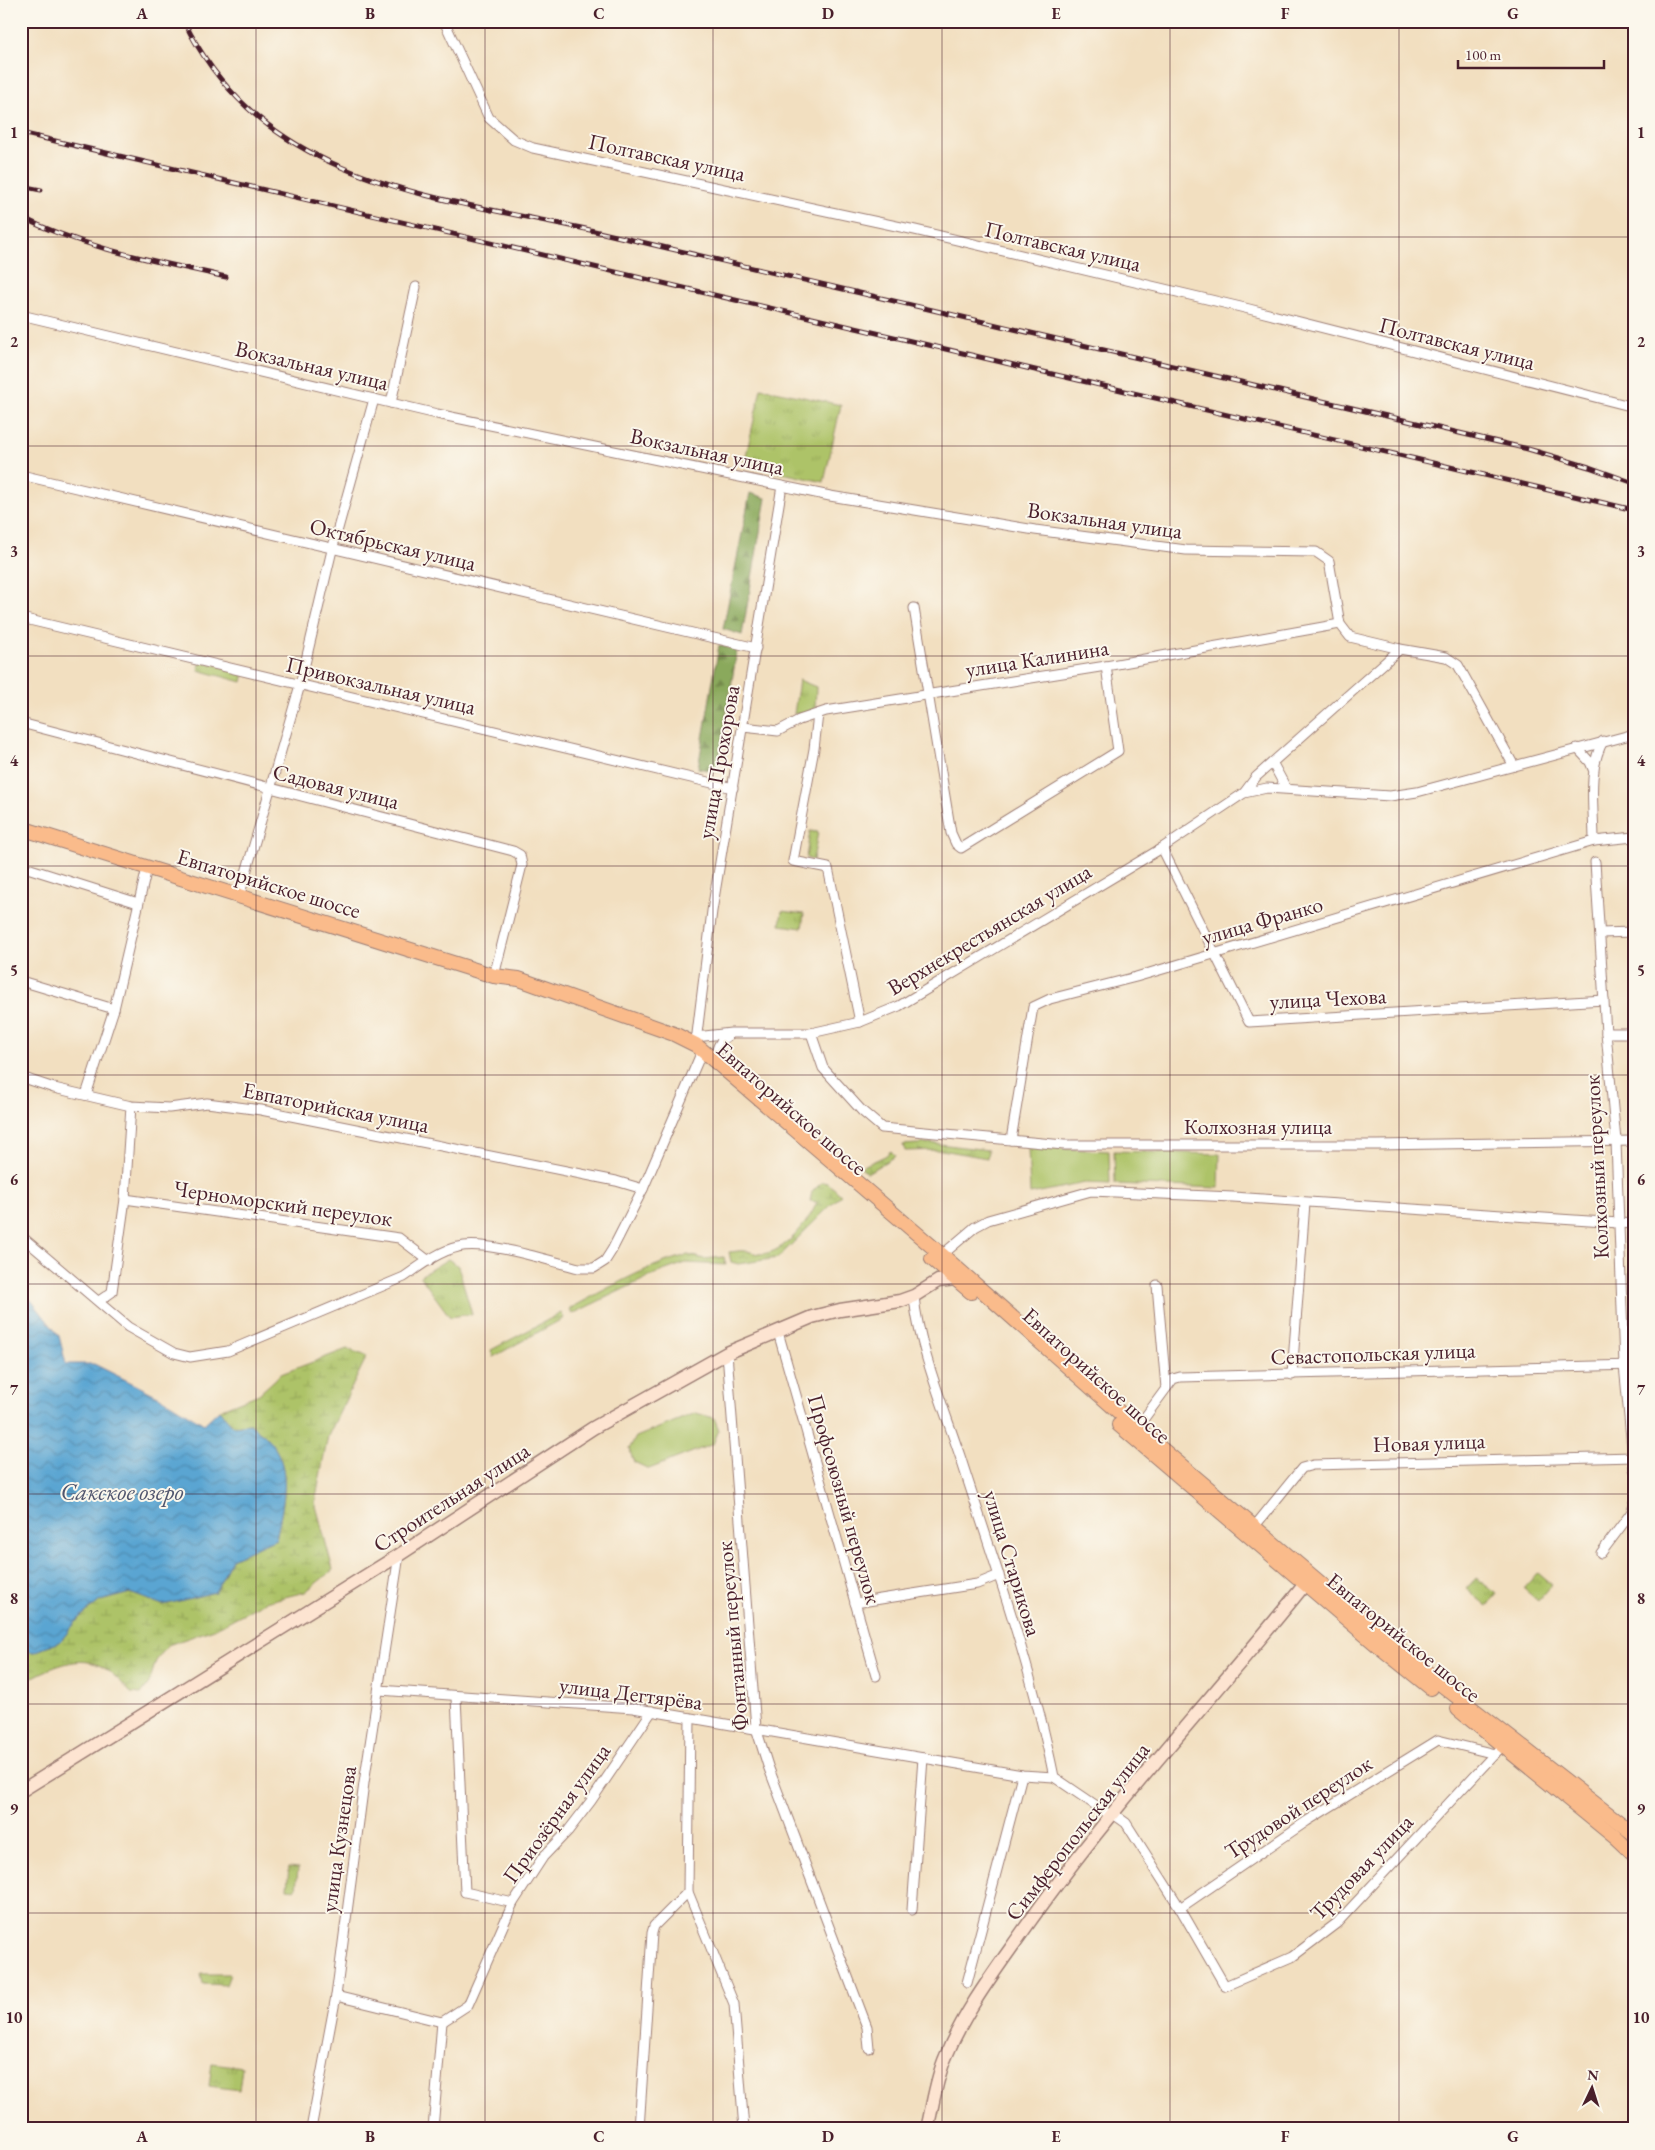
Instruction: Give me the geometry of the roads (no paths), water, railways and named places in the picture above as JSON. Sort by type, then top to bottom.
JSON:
[{"type":"main road","name":"Евпаторийское шоссе","points":[[21,828],[499,978],[517,989],[672,1041],[697,1046],[937,1257],[954,1279],[1142,1444],[1499,1750],[1615,1837],[1634,1855]]},
{"type":"main road","name":"Евпаторийское шоссе","points":[[697,1046],[937,1257],[1254,1527],[1442,1685],[1634,1834]]},
{"type":"street","name":"Полтавская улица","points":[[444,21],[489,118],[514,140],[533,148],[784,200],[924,232],[1249,309],[1634,407]]},
{"type":"street","points":[[390,403],[416,287]]},
{"type":"street","name":"Вокзальная улица","points":[[21,315],[390,403],[782,486],[1035,530],[1186,550],[1316,552],[1329,561],[1340,624]]},
{"type":"street","points":[[239,897],[300,685],[332,550],[374,399]]},
{"type":"street","name":"Октябрьская улица","points":[[21,476],[332,550],[708,635],[756,648]]},
{"type":"street","name":"улица Прохорова","points":[[429,1261],[452,1249],[464,1246],[491,1248],[579,1268],[594,1268],[605,1261],[612,1250],[643,1189],[697,1046],[712,911],[782,486]]},
{"type":"street","points":[[914,608],[951,833],[956,844],[961,848],[1118,751],[1106,666]]},
{"type":"street","name":"Привокзальная улица","points":[[21,618],[733,788]]},
{"type":"street","points":[[1340,624],[1350,637],[1400,649],[1446,657],[1458,665],[1514,766]]},
{"type":"street","name":"улица Калинина","points":[[743,727],[778,731],[799,720],[818,714],[928,694],[1106,666],[1340,624]]},
{"type":"street","name":"Верхнекрестьянская улица","points":[[697,1046],[731,1033],[811,1033],[860,1022],[899,1006],[1162,848],[1244,792],[1256,777],[1273,764],[1400,649]]},
{"type":"street","points":[[818,714],[814,749],[793,861],[828,868],[848,956],[860,1022]]},
{"type":"street","name":"Садовая улица","points":[[21,723],[513,851],[520,855],[522,865],[499,978]]},
{"type":"street","name":"Верхнекрестьянская улица","points":[[1244,792],[1267,788],[1390,796],[1417,792],[1634,734]]},
{"type":"street","points":[[1594,842],[1595,760],[1604,741]]},
{"type":"street","points":[[1577,748],[1590,762],[1594,772]]},
{"type":"street","points":[[1273,764],[1286,788]]},
{"type":"street","name":"улица Франко","points":[[1015,1141],[1032,1007],[1050,999],[1215,954],[1594,842],[1634,837]]},
{"type":"street","name":"улица Чехова","points":[[1162,848],[1249,1022],[1604,1000]]},
{"type":"street","name":"Колхозный переулок","points":[[1595,862],[1606,1033],[1616,1141],[1624,1365],[1634,1469]]},
{"type":"street","points":[[21,866],[138,903]]},
{"type":"street","points":[[86,1095],[114,1008],[147,868]]},
{"type":"street","points":[[1600,933],[1634,932]]},
{"type":"street","points":[[21,981],[114,1008]]},
{"type":"street","points":[[716,1062],[720,1041],[731,1033]]},
{"type":"street","name":"Колхозная улица","points":[[811,1033],[823,1068],[862,1111],[882,1128],[1015,1141],[1092,1145],[1377,1145],[1634,1141]]},
{"type":"street","points":[[1606,1033],[1634,1033]]},
{"type":"street","name":"Евпаторийская улица","points":[[21,1076],[54,1088],[132,1106],[169,1108],[207,1103],[261,1110],[616,1181],[643,1189]]},
{"type":"street","points":[[99,1302],[112,1292],[125,1198],[132,1106]]},
{"type":"street","points":[[919,1292],[933,1270],[937,1257],[975,1227],[988,1220],[1091,1190],[1151,1192],[1634,1224]]},
{"type":"street","name":"Черноморский переулок","points":[[125,1198],[399,1238],[429,1261]]},
{"type":"street","points":[[1292,1375],[1305,1202]]},
{"type":"street","points":[[21,1236],[128,1327],[174,1353],[190,1357],[228,1351],[404,1277],[429,1261]]},
{"type":"street","name":"Строительная улица","points":[[21,1791],[399,1555],[593,1428],[727,1353],[812,1317],[831,1312],[886,1304],[919,1292],[938,1280],[954,1279]]},
{"type":"street","points":[[1157,1285],[1166,1388]]},
{"type":"street","name":"улица Старикова","points":[[919,1292],[915,1310],[933,1372],[999,1575],[1038,1708],[1054,1777]]},
{"type":"street","name":"Профсоюзный переулок","points":[[778,1332],[876,1676]]},
{"type":"street","name":"Фонтанный переулок","points":[[727,1353],[756,1728],[768,1766],[867,2027],[869,2048]]},
{"type":"street","name":"Севастопольская улица","points":[[1137,1428],[1166,1388],[1173,1380],[1180,1376],[1292,1375],[1634,1364]]},
{"type":"street","name":"Новая улица","points":[[1254,1527],[1292,1479],[1302,1468],[1307,1466],[1469,1460],[1633,1457]]},
{"type":"street","points":[[1601,1553],[1631,1513],[1634,1504]]},
{"type":"street","name":"улица Кузнецова","points":[[311,2129],[336,1996],[364,1783],[399,1555]]},
{"type":"street","points":[[855,1603],[977,1584],[999,1575]]},
{"type":"street","name":"Симферопольская улица","points":[[927,2129],[945,2058],[963,2018],[1050,1892],[1111,1814],[1305,1584]]},
{"type":"street","name":"улица Дегтярёва","points":[[379,1690],[633,1708],[1022,1775],[1054,1777]]},
{"type":"street","points":[[456,1696],[465,1892],[513,1903]]},
{"type":"street","name":"Приозёрная улица","points":[[442,2022],[468,2005],[513,1903],[543,1857],[568,1831],[592,1801],[652,1711]]},
{"type":"street","points":[[690,1718],[688,1892],[734,2004],[744,2129]]},
{"type":"street","name":"Трудовой переулок","points":[[1180,1908],[1306,1821],[1438,1740],[1499,1750]]},
{"type":"street","name":"Трудовая улица","points":[[1180,1908],[1225,1986],[1292,1957],[1337,1923],[1499,1750]]},
{"type":"street","points":[[912,1910],[923,1758]]},
{"type":"street","points":[[967,1983],[1022,1775]]},
{"type":"street","points":[[1054,1777],[1126,1823],[1180,1908]]},
{"type":"street","points":[[638,2129],[652,1933],[654,1926],[688,1892]]},
{"type":"street","points":[[336,1996],[442,2022],[433,2129]]},
{"type":"water","name":"Сакское озеро","points":[[21,1294],[31,1300],[59,1336],[66,1364],[94,1364],[160,1397],[204,1424],[219,1410],[233,1426],[250,1424],[266,1437],[276,1450],[284,1474],[283,1499],[276,1539],[232,1559],[215,1592],[163,1605],[130,1593],[100,1601],[79,1618],[60,1642],[34,1652],[21,1651]]},
{"type":"railway","points":[[184,21],[218,75],[259,118],[306,150],[358,174],[413,192],[471,206],[590,230],[1528,449],[1634,483]]},
{"type":"railway","points":[[21,133],[1634,510]]},
{"type":"railway","points":[[21,186],[41,190]]},
{"type":"railway","points":[[21,217],[70,238],[96,246],[226,277]]}]
